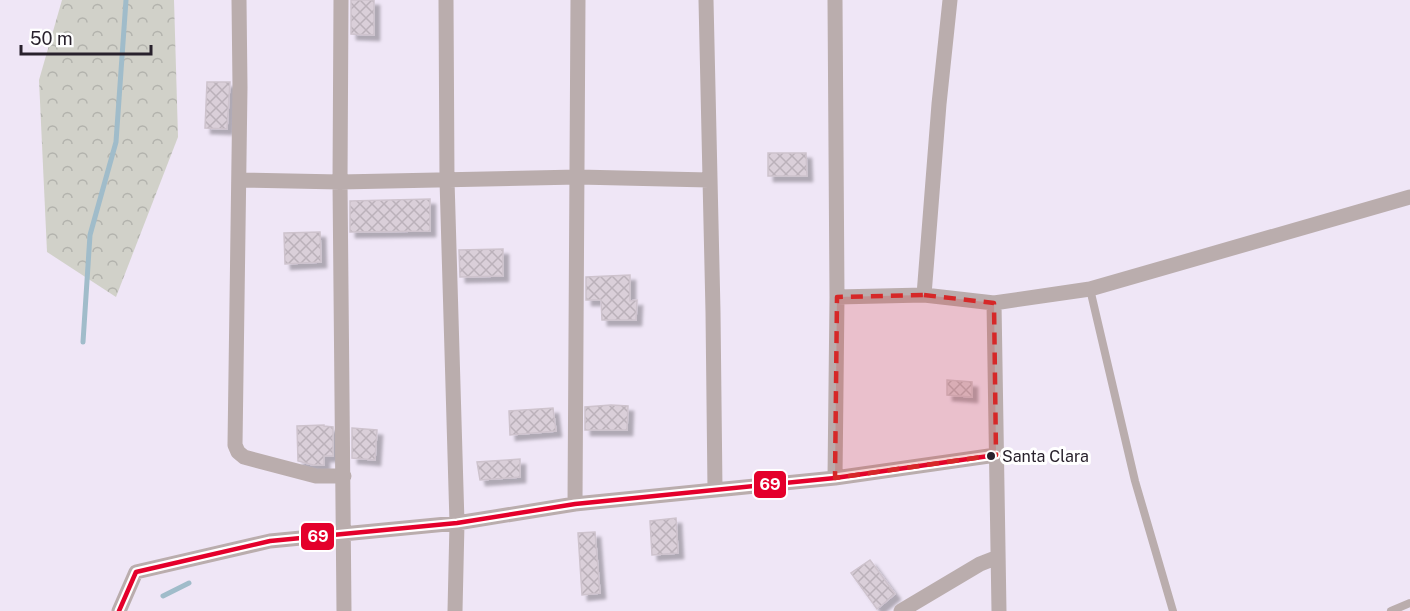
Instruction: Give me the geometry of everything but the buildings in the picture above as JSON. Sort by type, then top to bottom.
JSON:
[{"type":"street","points":[[239,0],[235,446],[244,457],[316,476],[344,476]]},
{"type":"street","points":[[341,0],[340,182],[344,611]]},
{"type":"street","points":[[446,0],[447,180],[457,523],[455,611]]},
{"type":"street","points":[[575,504],[578,0]]},
{"type":"street","points":[[706,0],[715,490]]},
{"type":"street","points":[[835,0],[837,297],[835,478]]},
{"type":"street","points":[[924,295],[939,104],[950,0]]},
{"type":"street","points":[[239,180],[340,182],[578,177],[709,180]]},
{"type":"street","points":[[837,297],[924,295],[994,303],[1090,289],[1410,197]]},
{"type":"street","points":[[994,303],[999,611]]},
{"type":"street","points":[[120,611],[136,572],[270,541],[457,523],[575,504],[835,478],[996,455]]},
{"type":"street","points":[[901,611],[998,556]]},
{"type":"lane","points":[[1090,289],[1135,481],[1173,611]]},
{"type":"lane","points":[[1391,611],[1410,603]]},
{"type":"highlighted area","points":[[924,295],[994,303],[996,455],[835,478],[837,297]]},
{"type":"green space","points":[[62,0],[174,0],[178,137],[116,297],[47,252],[39,80]]},
{"type":"waterway","points":[[83,342],[90,235],[116,142],[126,0]]},
{"type":"waterway","points":[[163,596],[189,583]]},
{"type":"transit line","name":"69","points":[[119,611],[136,572],[270,541],[457,523],[575,504],[835,478],[996,455]]},
{"type":"place","name":"Santa Clara","points":[[991,456]]}]
